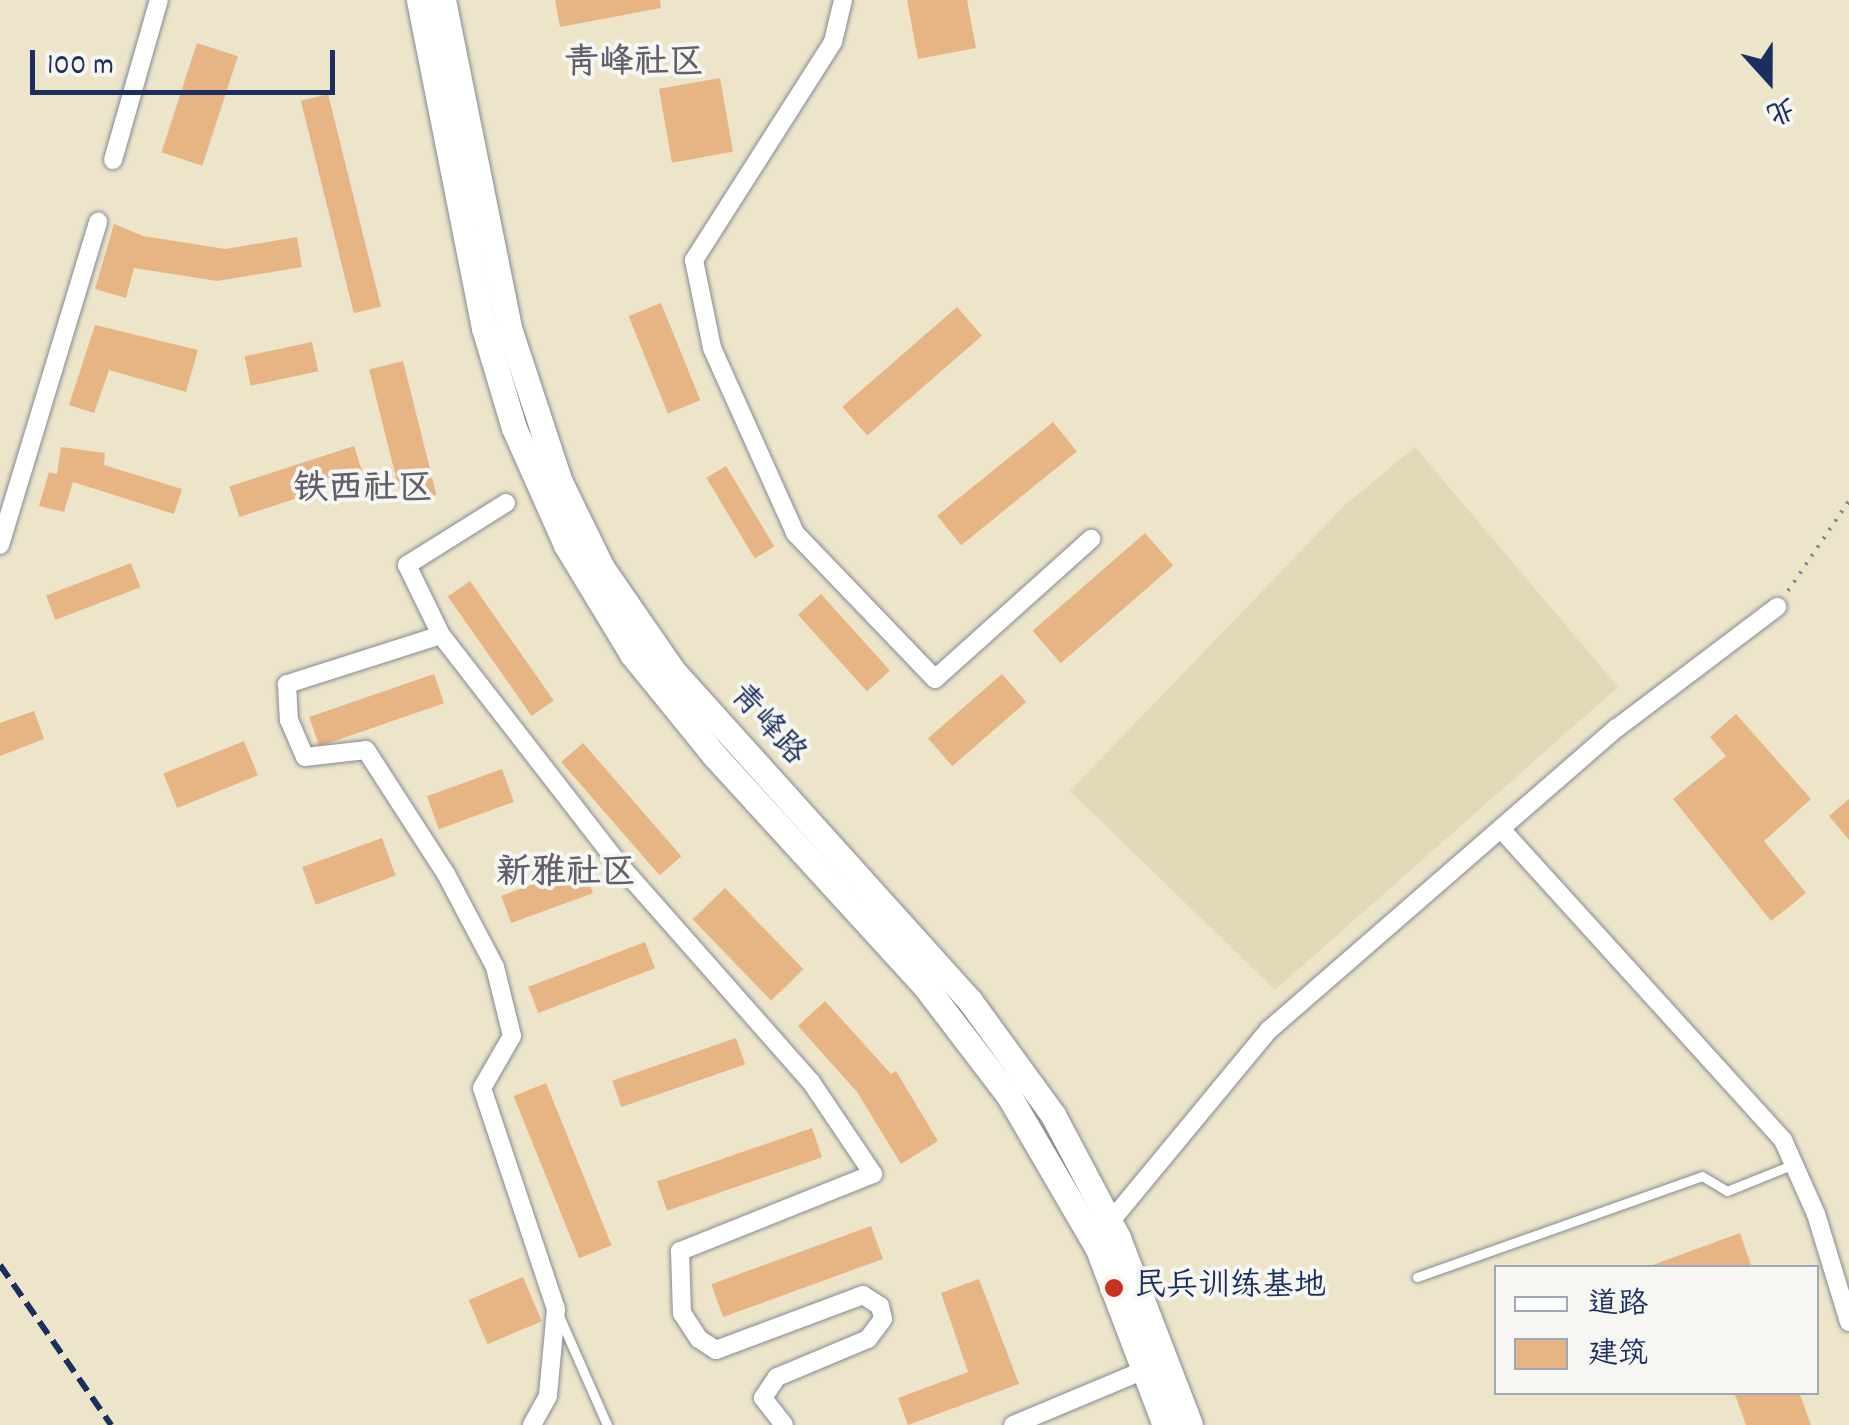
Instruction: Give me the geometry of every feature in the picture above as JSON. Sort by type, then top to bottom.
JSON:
[{"type":"main road","name":"青峰路","points":[[418,0],[498,379],[538,485],[597,603],[714,755],[925,986],[1101,1230],[1165,1425]]},
{"type":"main road","name":"青峰路","points":[[443,0],[509,328],[560,482],[602,568],[673,671],[970,1000],[1053,1116],[1190,1425]]},
{"type":"street","points":[[113,160],[159,0]]},
{"type":"street","points":[[843,0],[834,42],[694,260],[712,348],[788,516],[796,532],[935,679],[1091,540]]},
{"type":"street","points":[[0,545],[98,222]]},
{"type":"street","points":[[506,504],[407,565],[441,635],[617,862],[811,1082],[873,1174],[680,1252],[682,1313],[698,1339],[716,1350],[864,1296],[880,1306],[883,1319],[868,1340],[778,1377],[763,1398],[784,1425]]},
{"type":"street","points":[[1101,1230],[1269,1030],[1742,628],[1777,608]]},
{"type":"street","points":[[441,635],[287,684],[288,720],[305,757],[366,750],[446,874],[495,967],[512,1036],[482,1088],[556,1309],[548,1396],[532,1425]]},
{"type":"street","points":[[1501,829],[1783,1140],[1849,1322]]},
{"type":"street","points":[[1013,1425],[1146,1369]]},
{"type":"lane","points":[[1417,1277],[1702,1176],[1726,1191],[1794,1164]]},
{"type":"lane","points":[[556,1309],[607,1425]]},
{"type":"path","points":[[1777,608],[1849,501]]},
{"type":"shaded area","points":[[1415,447],[1618,687],[1275,990],[1070,791],[1345,505]]},
{"type":"building","points":[[555,0],[660,0],[661,8],[560,27]]},
{"type":"building","points":[[907,0],[967,0],[976,48],[918,59]]},
{"type":"building","points":[[197,43],[238,56],[202,166],[161,152]]},
{"type":"building","points":[[720,78],[733,152],[672,163],[659,89]]},
{"type":"building","points":[[328,94],[381,306],[354,313],[301,101]]},
{"type":"building","points":[[114,224],[143,236],[225,249],[297,237],[302,267],[217,281],[134,268],[126,298],[95,289]]},
{"type":"building","points":[[661,303],[700,400],[668,413],[629,316]]},
{"type":"building","points":[[957,307],[982,336],[867,435],[842,407]]},
{"type":"building","points":[[95,325],[198,350],[186,392],[109,370],[94,413],[69,405]]},
{"type":"building","points":[[312,342],[318,371],[251,386],[245,356]]},
{"type":"building","points":[[403,361],[436,495],[402,503],[369,369]]},
{"type":"building","points":[[1053,422],[1077,452],[961,545],[937,516]]},
{"type":"building","points":[[354,446],[364,476],[239,517],[229,486]]},
{"type":"building","points":[[61,447],[105,453],[104,465],[182,489],[174,514],[73,482],[64,512],[39,506],[49,472],[57,474]]},
{"type":"building","points":[[726,466],[774,547],[755,558],[706,478]]},
{"type":"building","points":[[1145,533],[1173,565],[1061,663],[1033,631]]},
{"type":"building","points":[[131,563],[140,587],[55,620],[46,596]]},
{"type":"building","points":[[470,581],[554,701],[532,716],[448,596]]},
{"type":"building","points":[[821,594],[890,671],[867,691],[798,615]]},
{"type":"building","points":[[434,674],[444,703],[319,746],[309,717]]},
{"type":"building","points":[[1002,674],[1026,702],[952,766],[928,738]]},
{"type":"building","points":[[34,711],[44,739],[0,756],[0,723]]},
{"type":"building","points":[[1736,714],[1811,799],[1764,841],[1806,893],[1771,921],[1673,799],[1726,756],[1710,737]]},
{"type":"building","points":[[244,741],[258,775],[177,808],[163,774]]},
{"type":"building","points":[[583,743],[681,856],[660,875],[561,762]]},
{"type":"building","points":[[502,769],[514,802],[439,829],[427,796]]},
{"type":"building","points":[[1849,799],[1849,840],[1829,816]]},
{"type":"building","points":[[382,838],[396,876],[316,905],[302,867]]},
{"type":"building","points":[[583,866],[593,893],[511,923],[501,896]]},
{"type":"building","points":[[725,888],[803,969],[771,1001],[693,919]]},
{"type":"building","points":[[645,942],[655,968],[538,1013],[528,987]]},
{"type":"building","points":[[825,1001],[891,1074],[896,1071],[938,1141],[901,1164],[857,1092],[798,1026]]},
{"type":"building","points":[[736,1038],[745,1064],[621,1107],[612,1081]]},
{"type":"building","points":[[546,1083],[612,1245],[579,1258],[514,1096]]},
{"type":"building","points":[[812,1128],[822,1157],[667,1211],[657,1181]]},
{"type":"building","points":[[871,1226],[883,1259],[723,1317],[711,1284]]},
{"type":"building","points":[[1740,1233],[1751,1265],[1653,1265]]},
{"type":"building","points":[[523,1277],[542,1321],[487,1344],[469,1300]]},
{"type":"building","points":[[979,1279],[1019,1384],[908,1425],[898,1398],[968,1372],[941,1293]]},
{"type":"building","points":[[1735,1395],[1800,1395],[1811,1425],[1746,1425]]},
{"type":"railway","points":[[0,1265],[111,1425]]},
{"type":"place","name":"民兵训练基地","points":[[1114,1288]]},
{"type":"district","name":"青峰社区","points":[[634,65]]},
{"type":"district","name":"铁西社区","points":[[363,491]]},
{"type":"district","name":"新雅社区","points":[[566,875]]}]
